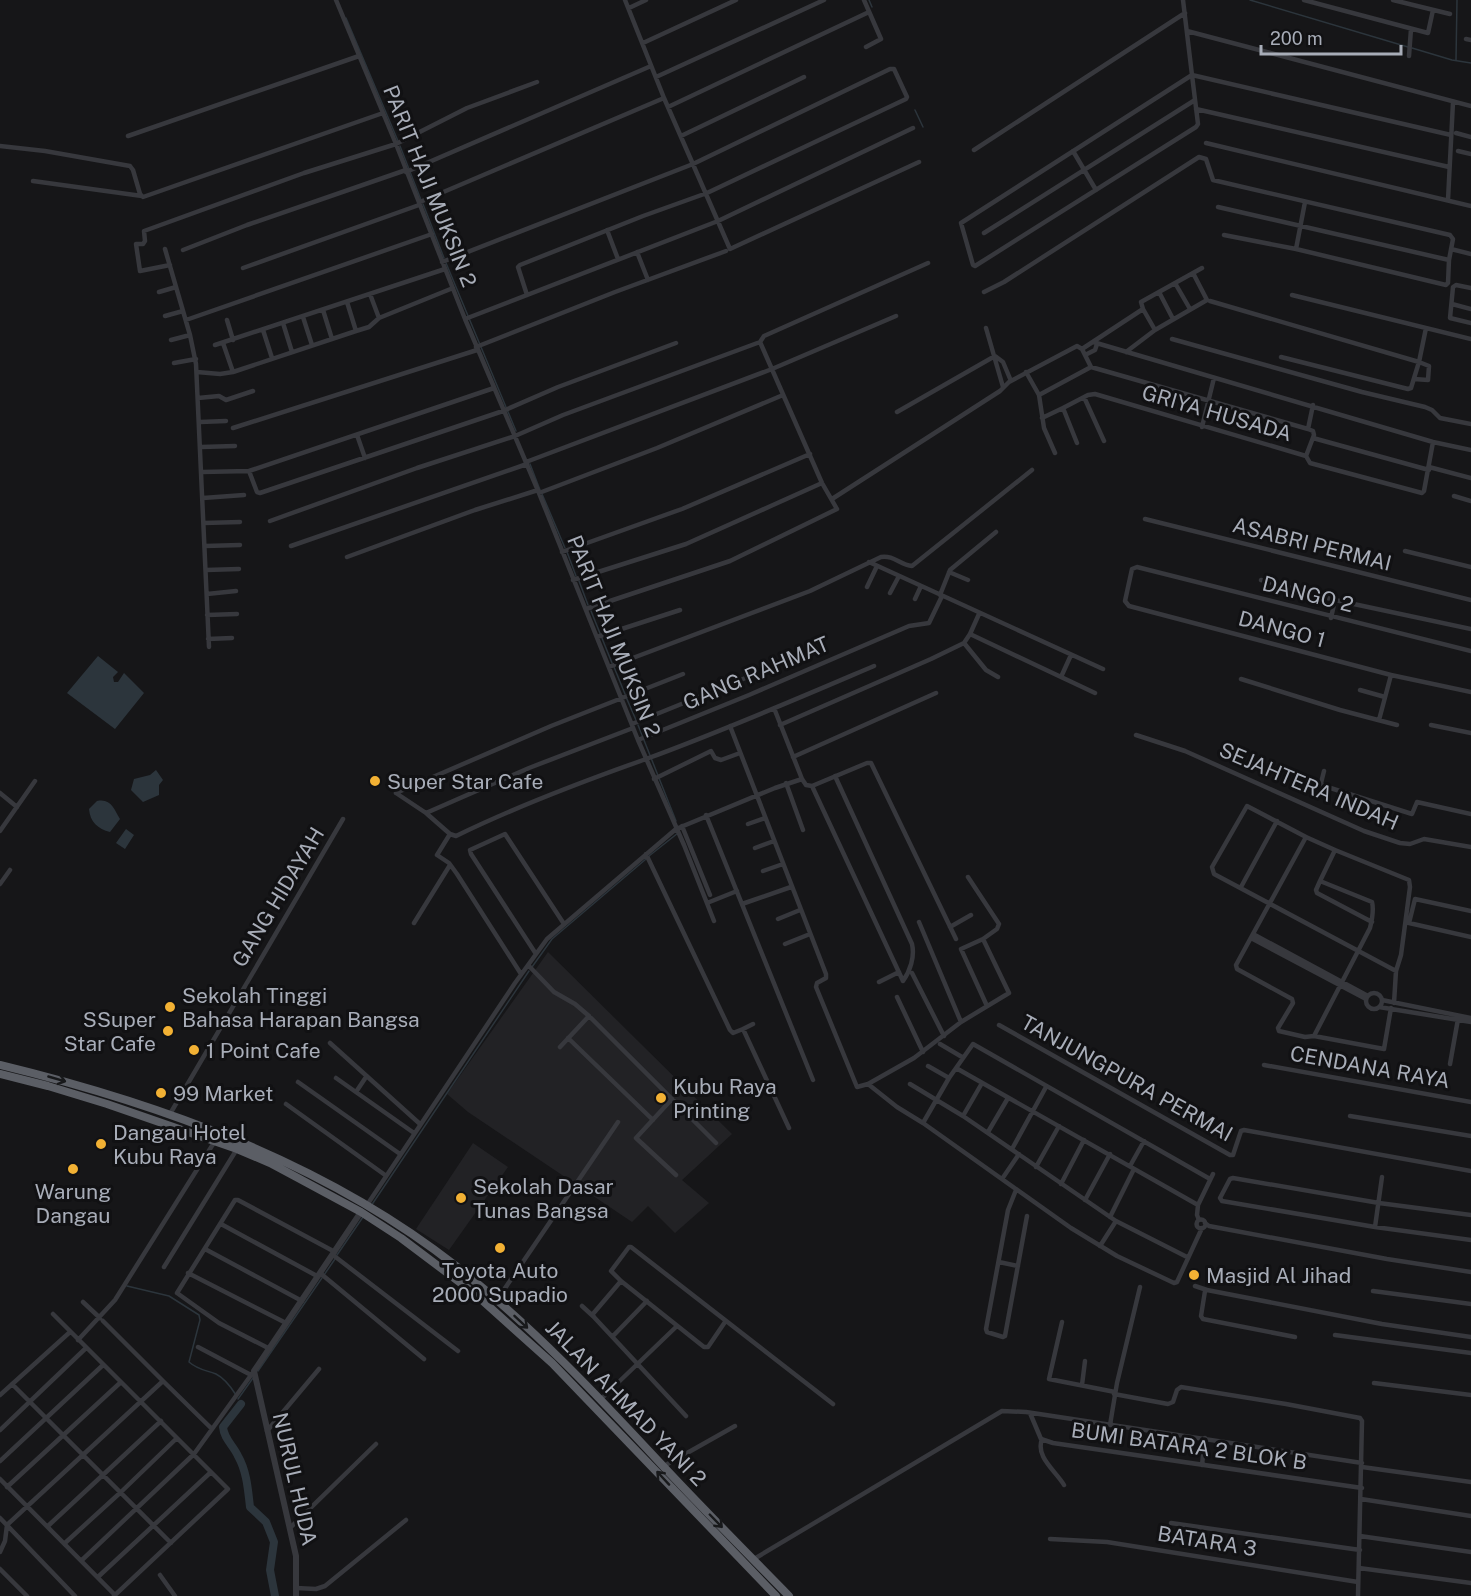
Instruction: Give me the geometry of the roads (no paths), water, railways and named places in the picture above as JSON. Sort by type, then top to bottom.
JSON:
[{"type":"highway","name":"JALAN AHMAD YANI 2","points":[[0,1065],[50,1077],[169,1115],[271,1155],[436,1251],[497,1300],[601,1399],[789,1596]]},
{"type":"highway","name":"JALAN AHMAD YANI 2","points":[[0,1074],[57,1089],[237,1149],[367,1211],[452,1275],[552,1363],[776,1596]]},
{"type":"street","name":"PARIT HAJI MUKSIN 2","points":[[336,0],[396,144],[465,320],[527,463],[597,637],[612,666],[621,698],[645,759],[714,921]]},
{"type":"street","points":[[625,0],[664,98],[730,249],[919,162]]},
{"type":"street","points":[[629,8],[646,0]]},
{"type":"street","points":[[643,43],[736,0]]},
{"type":"street","points":[[656,77],[824,0]]},
{"type":"street","points":[[864,0],[881,39],[866,47]]},
{"type":"street","points":[[1183,0],[1186,32],[1192,75],[1196,109],[1196,127],[973,266],[961,223],[1192,75],[1471,137]]},
{"type":"street","points":[[1304,0],[1428,33],[1433,10]]},
{"type":"street","points":[[1393,0],[1450,14]]},
{"type":"street","points":[[669,107],[869,12]]},
{"type":"street","points":[[974,150],[1185,13]]},
{"type":"street","points":[[1409,56],[1411,30]]},
{"type":"street","points":[[1186,32],[1471,106]]},
{"type":"street","points":[[128,136],[359,56]]},
{"type":"street","points":[[183,250],[406,171],[651,66]]},
{"type":"street","points":[[442,262],[693,164],[894,69],[907,97],[707,193],[607,230],[518,267],[527,295]]},
{"type":"street","points":[[681,135],[804,77]]},
{"type":"street","points":[[170,265],[140,272],[136,244],[142,244],[145,241],[144,231],[304,173],[396,144],[467,108],[537,82]]},
{"type":"street","points":[[243,268],[419,204],[664,98]]},
{"type":"street","points":[[984,233],[1195,100]]},
{"type":"street","points":[[1448,200],[1449,168],[1454,134],[1453,102]]},
{"type":"street","points":[[1196,109],[1449,168]]},
{"type":"street","points":[[33,181],[142,196],[182,185],[383,113]]},
{"type":"street","points":[[465,320],[718,221],[914,128]]},
{"type":"street","points":[[1206,143],[1471,206]]},
{"type":"street","points":[[0,146],[130,166],[142,196]]},
{"type":"street","points":[[1073,151],[1096,190]]},
{"type":"street","points":[[1458,151],[1471,154]]},
{"type":"street","points":[[984,292],[1004,282],[1199,157],[1206,159],[1213,180],[1450,235],[1453,239],[1448,284],[1224,235]]},
{"type":"street","points":[[1296,249],[1305,202]]},
{"type":"street","points":[[1218,207],[1449,260]]},
{"type":"street","points":[[607,230],[618,259]]},
{"type":"street","points":[[186,320],[432,234]]},
{"type":"street","points":[[165,249],[190,335],[197,372],[209,647]]},
{"type":"street","points":[[1451,249],[1471,254]]},
{"type":"street","points":[[233,428],[477,348],[726,251]]},
{"type":"street","points":[[637,252],[648,280]]},
{"type":"street","points":[[270,521],[417,468],[515,436],[759,342],[764,336],[928,263]]},
{"type":"street","points":[[1155,330],[1141,302],[1202,268]]},
{"type":"street","points":[[215,345],[445,269]]},
{"type":"street","points":[[1129,353],[1155,330],[1207,300],[1193,273]]},
{"type":"street","points":[[1175,283],[1190,309]]},
{"type":"street","points":[[1471,288],[1454,286],[1450,319],[1471,323]]},
{"type":"street","points":[[159,292],[176,287]]},
{"type":"street","points":[[197,372],[220,374],[233,372],[369,327],[379,318],[453,288]]},
{"type":"street","points":[[1159,292],[1173,319]]},
{"type":"street","points":[[370,294],[379,318]]},
{"type":"street","points":[[1292,295],[1471,339]]},
{"type":"street","points":[[1210,301],[1430,367],[1429,378],[1426,381],[1414,379]]},
{"type":"street","points":[[347,302],[356,331]]},
{"type":"street","points":[[1452,304],[1471,309]]},
{"type":"street","points":[[1082,349],[1095,343],[1143,309]]},
{"type":"street","points":[[323,310],[332,339]]},
{"type":"street","points":[[165,316],[183,311]]},
{"type":"street","points":[[303,316],[312,345]]},
{"type":"street","points":[[291,546],[527,463],[772,369],[896,316]]},
{"type":"street","points":[[227,320],[233,340]]},
{"type":"street","points":[[283,322],[292,351]]},
{"type":"street","points":[[986,328],[1011,381]]},
{"type":"street","points":[[1281,357],[1408,389],[1414,379],[1426,328]]},
{"type":"street","points":[[263,330],[272,358]]},
{"type":"street","points":[[171,340],[190,335]]},
{"type":"street","points":[[1172,339],[1362,392],[1425,407],[1440,418],[1471,424]]},
{"type":"street","points":[[586,609],[730,561],[834,512],[838,508],[822,483],[759,342]]},
{"type":"street","points":[[223,343],[233,372]]},
{"type":"street","points":[[249,471],[257,492],[260,493],[503,411],[558,387],[676,343]]},
{"type":"street","points":[[1085,355],[1095,350],[1095,343]]},
{"type":"street","name":"GRIYA HUSADA","points":[[1095,343],[1433,442],[1471,450]]},
{"type":"street","points":[[832,499],[1011,381],[1080,346],[1092,367],[1039,395]]},
{"type":"street","points":[[998,357],[1003,387]]},
{"type":"street","points":[[897,412],[998,357]]},
{"type":"street","points":[[174,363],[195,359]]},
{"type":"street","name":"GRIYA HUSADA","points":[[1092,367],[1313,431],[1313,438],[1306,456]]},
{"type":"street","points":[[1026,372],[1039,395],[1044,428],[1055,453]]},
{"type":"street","points":[[1202,427],[1214,378]]},
{"type":"street","points":[[202,472],[249,471],[494,388]]},
{"type":"street","points":[[198,398],[219,396],[226,400],[253,391]]},
{"type":"street","name":"GRIYA HUSADA","points":[[1084,397],[1092,394],[1306,456],[1310,463],[1422,493],[1433,442]]},
{"type":"street","points":[[347,557],[475,510],[539,492],[657,448],[783,395]]},
{"type":"street","points":[[1042,418],[1084,397],[1104,441]]},
{"type":"street","name":"GRIYA HUSADA","points":[[1308,429],[1313,405]]},
{"type":"street","points":[[1063,408],[1077,442]]},
{"type":"street","points":[[200,422],[226,421]]},
{"type":"street","points":[[357,435],[365,458]]},
{"type":"street","points":[[1313,438],[1471,478]]},
{"type":"street","points":[[201,447],[235,446]]},
{"type":"street","points":[[562,552],[682,509],[810,454]]},
{"type":"street","points":[[612,666],[810,591],[869,562],[887,556],[908,566],[915,565],[1032,470]]},
{"type":"street","points":[[573,580],[700,539],[822,483]]},
{"type":"street","points":[[203,498],[244,495]]},
{"type":"street","points":[[1454,496],[1471,501]]},
{"type":"street","name":"ASABRI PERMAI","points":[[1145,519],[1471,600]]},
{"type":"street","points":[[204,523],[240,522]]},
{"type":"street","points":[[941,596],[949,572],[996,532]]},
{"type":"street","points":[[205,546],[240,545]]},
{"type":"street","points":[[1405,551],[1471,567]]},
{"type":"street","points":[[869,562],[1103,669]]},
{"type":"street","points":[[867,587],[877,566]]},
{"type":"street","name":"DANGO 2","points":[[1137,567],[1331,618],[1471,651]]},
{"type":"street","name":"DANGO 1","points":[[1137,567],[1132,569],[1125,601],[1127,606],[1391,675],[1471,692]]},
{"type":"street","points":[[206,570],[239,569]]},
{"type":"street","points":[[949,572],[968,580]]},
{"type":"street","points":[[891,593],[899,576]]},
{"type":"street","points":[[1261,580],[1335,600],[1471,629]]},
{"type":"street","points":[[915,599],[921,586]]},
{"type":"street","points":[[207,594],[236,591]]},
{"type":"street","name":"GANG RAHMAT","points":[[638,740],[909,626],[918,623],[929,624],[941,596]]},
{"type":"street","points":[[1331,618],[1335,600]]},
{"type":"street","points":[[597,637],[680,610]]},
{"type":"street","points":[[207,615],[237,614]]},
{"type":"street","points":[[780,725],[964,643],[980,614]]},
{"type":"street","points":[[970,634],[1095,693]]},
{"type":"street","points":[[208,639],[232,638]]},
{"type":"street","points":[[964,643],[986,670],[998,677]]},
{"type":"street","points":[[1061,677],[1071,655]]},
{"type":"street","points":[[683,674],[396,793],[426,813],[450,834],[456,836],[555,792],[730,726],[874,666]]},
{"type":"street","points":[[1380,720],[1391,675]]},
{"type":"street","points":[[426,813],[748,677]]},
{"type":"street","points":[[1241,679],[1397,725]]},
{"type":"street","points":[[1360,690],[1385,697]]},
{"type":"street","points":[[793,757],[936,693]]},
{"type":"street","points":[[774,708],[806,785],[812,786],[867,762],[871,763],[956,939]]},
{"type":"street","points":[[1431,725],[1471,733]]},
{"type":"street","points":[[730,726],[826,978],[817,983],[819,997],[855,1086],[858,1088],[868,1084],[923,1052],[961,1022],[1009,992],[983,939]]},
{"type":"street","name":"SEJAHTERA INDAH","points":[[1136,735],[1185,751],[1364,831],[1407,845],[1424,839],[1471,847]]},
{"type":"street","points":[[655,778],[711,751],[716,758],[721,760],[740,753]]},
{"type":"street","points":[[1318,795],[1324,771]]},
{"type":"street","points":[[812,786],[903,981],[914,953],[912,944],[835,776]]},
{"type":"street","points":[[82,1560],[194,1454],[270,1349],[318,1275],[367,1211],[385,1175],[547,939],[676,829],[786,783],[802,779]]},
{"type":"street","points":[[0,831],[34,781]]},
{"type":"street","points":[[786,783],[803,831]]},
{"type":"street","points":[[1321,785],[1413,814],[1417,802],[1471,814]]},
{"type":"street","points":[[0,793],[16,807]]},
{"type":"street","points":[[1306,837],[1270,903],[1252,936],[1236,965],[1237,969],[1292,999],[1293,1003],[1278,1028],[1279,1031],[1384,1049],[1393,1005],[1396,970],[1401,955],[1410,887],[1408,880],[1306,837],[1247,806],[1212,867],[1214,874],[1241,887],[1270,903],[1358,951],[1396,970]]},
{"type":"street","points":[[706,815],[813,1080]]},
{"type":"street","points":[[748,824],[765,818]]},
{"type":"street","name":"GANG HIDAYAH","points":[[169,1115],[343,819]]},
{"type":"street","points":[[1241,887],[1277,821]]},
{"type":"street","points":[[682,826],[710,895]]},
{"type":"street","points":[[450,834],[437,854],[450,865],[521,974]]},
{"type":"street","points":[[536,954],[471,854],[471,850],[505,834],[564,924]]},
{"type":"street","points":[[755,848],[774,841]]},
{"type":"street","points":[[1335,850],[1317,892],[1372,922]]},
{"type":"street","points":[[646,854],[730,1030],[733,1033],[753,1024]]},
{"type":"street","points":[[763,871],[783,864]]},
{"type":"street","points":[[414,923],[450,865]]},
{"type":"street","points":[[0,884],[10,870]]},
{"type":"street","points":[[968,877],[999,924],[997,929],[983,939],[961,949],[987,1006]]},
{"type":"street","points":[[1314,1036],[1372,922],[1372,902],[1320,881]]},
{"type":"street","points":[[742,904],[791,887]]},
{"type":"street","points":[[707,903],[737,891]]},
{"type":"street","points":[[1471,911],[1415,899],[1409,923],[1471,938]]},
{"type":"street","points":[[778,919],[800,910]]},
{"type":"street","points":[[950,927],[971,915]]},
{"type":"street","points":[[919,922],[961,1022]]},
{"type":"street","points":[[784,944],[810,934]]},
{"type":"street","points":[[1252,936],[1367,997],[1376,993],[1382,1000],[1393,1005],[1471,1020]]},
{"type":"street","points":[[528,965],[554,992],[575,1004],[589,1016],[716,1143]]},
{"type":"street","points":[[879,982],[899,972]]},
{"type":"street","points":[[912,973],[944,1036]]},
{"type":"street","points":[[897,997],[923,1052]]},
{"type":"street","points":[[1367,997],[1366,1005],[1370,1008],[1393,1005]]},
{"type":"street","points":[[1379,1007],[1382,1000]]},
{"type":"street","points":[[560,1047],[589,1016]]},
{"type":"street","points":[[1450,1064],[1459,1018]]},
{"type":"street","name":"TANJUNGPURA PERMAI","points":[[999,1025],[1230,1155],[1233,1155],[1241,1131],[1244,1130],[1471,1171]]},
{"type":"street","points":[[743,1029],[789,1128]]},
{"type":"street","points":[[568,1038],[653,1120]]},
{"type":"street","points":[[330,1043],[368,1075],[356,1092]]},
{"type":"street","points":[[940,1044],[962,1058]]},
{"type":"street","points":[[923,1123],[936,1098],[973,1044],[1046,1087],[1212,1176],[1198,1205],[1197,1215],[1203,1226],[1471,1272]]},
{"type":"street","name":"CENDANA RAYA","points":[[1264,1065],[1471,1102]]},
{"type":"street","points":[[928,1066],[949,1078]]},
{"type":"street","points":[[956,1068],[1198,1205]]},
{"type":"street","points":[[366,1077],[420,1124]]},
{"type":"street","points":[[336,1078],[414,1133]]},
{"type":"street","points":[[298,1082],[400,1154]]},
{"type":"street","points":[[963,1116],[982,1083]]},
{"type":"street","points":[[868,1084],[897,1107],[1100,1246],[1176,1283],[1203,1226]]},
{"type":"street","points":[[910,1084],[988,1132],[1116,1221],[1187,1257]]},
{"type":"street","points":[[1012,1149],[1046,1087]]},
{"type":"street","points":[[988,1132],[1008,1098]]},
{"type":"street","points":[[672,1099],[636,1138],[676,1175]]},
{"type":"street","points":[[286,1104],[385,1175]]},
{"type":"street","points":[[1352,1117],[1471,1136]]},
{"type":"street","points":[[497,1300],[618,1122]]},
{"type":"street","points":[[1036,1167],[1059,1126]]},
{"type":"street","points":[[1131,1133],[1135,1127]]},
{"type":"street","points":[[1061,1184],[1084,1140]]},
{"type":"street","points":[[78,1340],[101,1319],[115,1300],[215,1141]]},
{"type":"street","points":[[1110,1217],[1144,1141]]},
{"type":"street","points":[[164,1267],[237,1149]]},
{"type":"street","points":[[1002,1179],[1019,1154]]},
{"type":"street","points":[[1085,1200],[1110,1154]]},
{"type":"street","points":[[1375,1227],[1382,1177]]},
{"type":"street","points":[[1471,1215],[1379,1203],[1233,1178],[1230,1179],[1220,1198],[1222,1201],[1375,1227],[1471,1240]]},
{"type":"street","points":[[1016,1190],[1009,1203],[986,1330],[1003,1337],[1027,1216]]},
{"type":"street","points":[[270,1349],[219,1323],[177,1293],[235,1200],[334,1254],[458,1351]]},
{"type":"street","points":[[1100,1246],[1116,1221]]},
{"type":"street","points":[[221,1224],[318,1275],[424,1359]]},
{"type":"street","points":[[725,1322],[706,1347],[611,1271],[630,1246],[833,1404]]},
{"type":"street","points":[[205,1249],[302,1300]]},
{"type":"street","points":[[999,1262],[1018,1266]]},
{"type":"street","points":[[189,1274],[286,1323]]},
{"type":"street","points":[[594,1317],[593,1313],[621,1281]]},
{"type":"street","points":[[1195,1286],[1382,1324],[1471,1337]]},
{"type":"street","points":[[1110,1425],[1114,1393],[1140,1287]]},
{"type":"street","points":[[1207,1290],[1201,1316],[1203,1319],[1295,1337]]},
{"type":"street","points":[[1373,1291],[1471,1304]]},
{"type":"street","points":[[613,1336],[647,1301]]},
{"type":"street","points":[[83,1302],[212,1429]]},
{"type":"street","points":[[582,1306],[613,1336],[686,1416]]},
{"type":"street","points":[[0,1479],[99,1576],[115,1595],[227,1491],[227,1487],[54,1314]]},
{"type":"street","points":[[1062,1322],[1049,1379],[1168,1404],[1173,1402],[1176,1390],[1181,1387],[1357,1417],[1362,1420],[1358,1596]]},
{"type":"street","points":[[601,1399],[677,1326]]},
{"type":"street","points":[[0,1395],[70,1332]]},
{"type":"street","points":[[1335,1335],[1471,1353]]},
{"type":"street","points":[[198,1347],[253,1373]]},
{"type":"street","points":[[0,1431],[86,1348]]},
{"type":"street","points":[[1082,1385],[1085,1361]]},
{"type":"street","points":[[0,1461],[103,1365]]},
{"type":"street","points":[[267,1431],[319,1369]]},
{"type":"street","name":"NURUL HUDA","points":[[253,1373],[290,1528],[296,1563],[296,1592]]},
{"type":"street","points":[[0,1552],[5,1541],[7,1525],[163,1381]]},
{"type":"street","points":[[7,1486],[64,1436],[120,1382]]},
{"type":"street","points":[[1374,1383],[1471,1395]]},
{"type":"street","points":[[12,1384],[171,1543]]},
{"type":"street","points":[[754,1559],[1002,1411],[1205,1438],[1471,1482]]},
{"type":"street","name":"BUMI BATARA 2 BLOK B","points":[[1028,1413],[1042,1439],[1053,1443],[1362,1488]]},
{"type":"street","points":[[48,1526],[161,1421]]},
{"type":"street","points":[[664,1466],[735,1426]]},
{"type":"street","points":[[65,1543],[177,1438]]},
{"type":"street","points":[[1202,1465],[1205,1438]]},
{"type":"street","points":[[1042,1439],[1040,1444],[1042,1456],[1064,1485]]},
{"type":"street","points":[[290,1528],[376,1444]]},
{"type":"street","points":[[99,1576],[212,1472]]},
{"type":"street","points":[[1361,1499],[1471,1516]]},
{"type":"street","points":[[0,1518],[75,1596]]},
{"type":"street","points":[[296,1592],[322,1587],[406,1520]]},
{"type":"street","points":[[1172,1523],[1360,1550]]},
{"type":"street","points":[[1360,1536],[1471,1552]]},
{"type":"street","name":"BATARA 3","points":[[1050,1539],[1107,1542],[1358,1582]]},
{"type":"street","points":[[0,1569],[26,1596]]},
{"type":"street","points":[[1359,1569],[1471,1583]]},
{"type":"street","points":[[160,1575],[176,1596]]},
{"type":"waterway","points":[[869,0],[872,7]]},
{"type":"waterway","points":[[1250,0],[1408,47]]},
{"type":"waterway","points":[[1456,60],[1457,0]]},
{"type":"waterway","points":[[346,18],[398,141]]},
{"type":"waterway","points":[[1412,48],[1471,63]]},
{"type":"waterway","points":[[915,110],[923,127]]},
{"type":"waterway","points":[[400,146],[421,200]]},
{"type":"waterway","points":[[423,204],[444,258]]},
{"type":"waterway","points":[[446,263],[516,431]]},
{"type":"waterway","points":[[530,464],[540,490]]},
{"type":"waterway","points":[[542,494],[565,548]]},
{"type":"waterway","points":[[567,552],[576,576]]},
{"type":"waterway","points":[[579,581],[588,605]]},
{"type":"waterway","points":[[591,611],[612,663]]},
{"type":"waterway","points":[[614,667],[625,694]]},
{"type":"waterway","points":[[626,697],[636,720]]},
{"type":"waterway","points":[[638,725],[676,821]]},
{"type":"waterway","points":[[649,856],[678,833]]},
{"type":"waterway","points":[[532,967],[552,939],[646,859]]},
{"type":"waterway","points":[[371,1206],[529,971]]},
{"type":"waterway","points":[[337,1255],[363,1217]]},
{"type":"waterway","points":[[258,1371],[335,1259]]},
{"type":"waterway","points":[[127,1286],[169,1296],[199,1315],[200,1320],[189,1362],[219,1376],[236,1395]]},
{"type":"waterway","points":[[238,1399],[253,1378]]},
{"type":"waterway","points":[[241,1404],[223,1427],[243,1468],[250,1507],[266,1522],[274,1542],[270,1570],[275,1596]]},
{"type":"place","name":"Super Star Cafe","points":[[375,781]]},
{"type":"place","name":"Sekolah Tinggi Bahasa Harapan Bangsa","points":[[170,1007]]},
{"type":"place","name":"SSuper Star Cafe","points":[[168,1031]]},
{"type":"place","name":"1 Point Cafe","points":[[194,1050]]},
{"type":"place","name":"99 Market","points":[[161,1093]]},
{"type":"place","name":"Kubu Raya Printing","points":[[661,1098]]},
{"type":"place","name":"Dangau Hotel Kubu Raya","points":[[101,1144]]},
{"type":"place","name":"Warung Dangau","points":[[73,1169]]},
{"type":"place","name":"Sekolah Dasar Tunas Bangsa","points":[[461,1198]]},
{"type":"place","name":"Toyota Auto 2000 Supadio","points":[[500,1248]]},
{"type":"place","name":"Masjid Al Jihad","points":[[1194,1275]]}]
